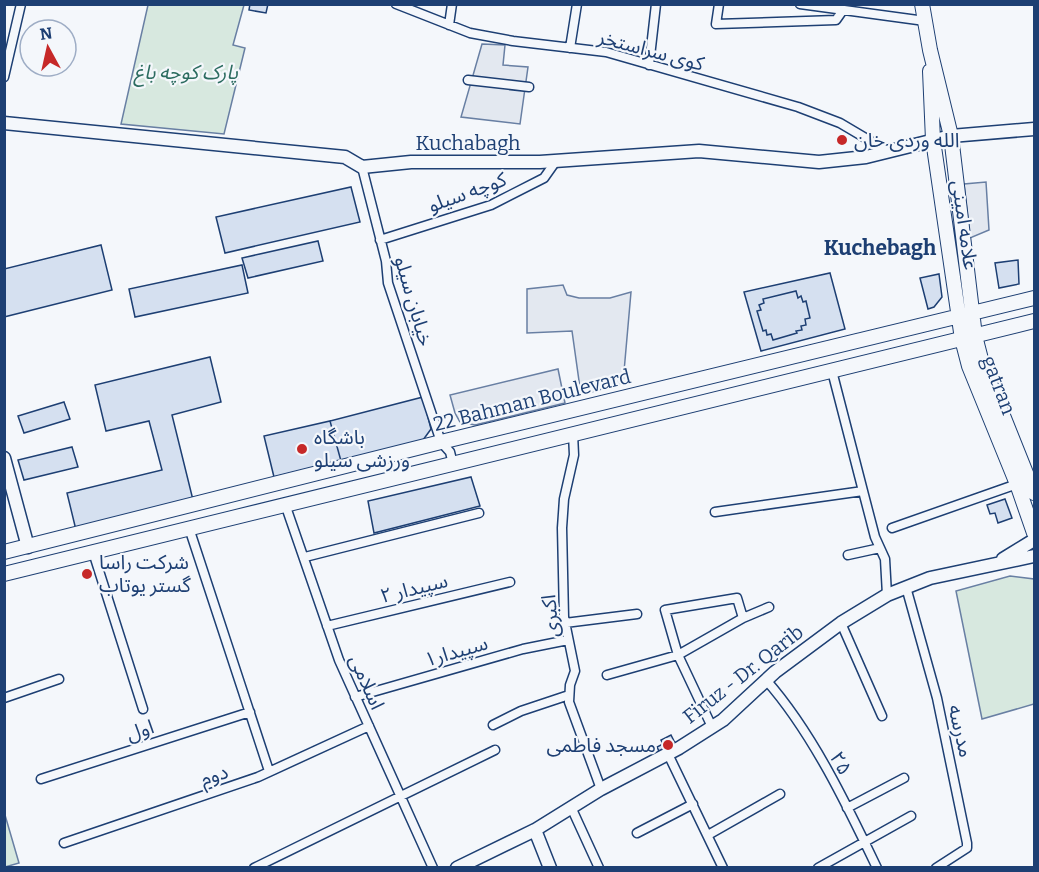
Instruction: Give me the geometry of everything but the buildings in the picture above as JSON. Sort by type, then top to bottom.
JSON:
[{"type":"main road","points":[[922,4],[930,50]]},
{"type":"main road","name":"علامه امینی","points":[[930,50],[951,136],[965,314]]},
{"type":"main road","name":"علامه امینی","points":[[930,50],[933,140],[965,314]]},
{"type":"main road","name":"Kuchabagh","points":[[4,123],[345,157],[362,167],[411,162],[556,161],[699,151],[819,162],[851,160],[951,136]]},
{"type":"main road","points":[[951,136],[1035,129]]},
{"type":"main road","name":"22 Bahman Boulevard","points":[[4,552],[441,442],[1035,298]]},
{"type":"main road","name":"gatran","points":[[965,314],[969,337],[969,366],[1035,533]]},
{"type":"main road","points":[[4,574],[1035,321]]},
{"type":"main road","name":"gatran","points":[[969,337],[982,363],[1035,493]]},
{"type":"main road","points":[[4,458],[28,547]]},
{"type":"main road","points":[[997,563],[1035,540]]},
{"type":"main road","name":"Firuz - Dr. Qarib","points":[[457,867],[474,864],[712,727],[723,720],[766,680],[842,623],[887,595],[930,578],[1035,556]]},
{"type":"main road","points":[[535,830],[550,867]]},
{"type":"street","points":[[4,77],[21,4]]},
{"type":"street","name":"کوی سراستخر","points":[[396,4],[470,33],[606,52],[798,107],[840,123],[890,152]]},
{"type":"street","points":[[448,25],[452,4]]},
{"type":"street","points":[[570,48],[577,4]]},
{"type":"street","points":[[649,65],[656,4]]},
{"type":"street","points":[[719,4],[716,24],[836,20],[843,10]]},
{"type":"street","points":[[800,4],[925,21]]},
{"type":"street","points":[[468,80],[529,87]]},
{"type":"street","name":"کوچه سیلو","points":[[380,240],[491,206],[544,178],[556,161]]},
{"type":"street","name":"خیابان سیلو","points":[[362,167],[386,261],[388,283],[441,442],[450,453],[453,464]]},
{"type":"street","points":[[832,371],[875,537],[885,559],[887,595]]},
{"type":"street","name":"اکبری","points":[[573,434],[574,455],[564,499],[562,528],[565,623],[575,671],[569,695],[575,720],[601,789]]},
{"type":"street","points":[[892,528],[1017,484]]},
{"type":"street","points":[[715,512],[863,491]]},
{"type":"street","name":"اسلامی","points":[[285,504],[327,626],[355,697],[433,867]]},
{"type":"street","points":[[305,557],[478,513]]},
{"type":"street","points":[[189,528],[269,771]]},
{"type":"street","points":[[848,555],[880,548]]},
{"type":"street","points":[[93,552],[143,709]]},
{"type":"street","name":"سپیدار ۲","points":[[327,626],[510,582]]},
{"type":"street","name":"مدرسه","points":[[906,587],[937,698],[967,843],[967,848],[963,852],[936,867]]},
{"type":"street","points":[[712,727],[678,655],[665,610],[738,598],[743,618]]},
{"type":"street","points":[[607,675],[678,655],[743,618],[769,607]]},
{"type":"street","points":[[565,623],[638,614]]},
{"type":"street","points":[[842,623],[882,716]]},
{"type":"street","name":"سپیدار۱","points":[[355,697],[523,649],[568,640]]},
{"type":"street","points":[[4,698],[59,679]]},
{"type":"street","name":"۲۵","points":[[766,680],[800,725],[878,867]]},
{"type":"street","points":[[493,725],[521,711],[569,695]]},
{"type":"street","name":"اول","points":[[40,779],[250,712]]},
{"type":"street","name":"دوم","points":[[64,843],[258,777],[369,726]]},
{"type":"street","points":[[254,867],[495,750]]},
{"type":"street","points":[[668,754],[723,867]]},
{"type":"street","points":[[847,808],[904,778]]},
{"type":"street","points":[[708,835],[780,794]]},
{"type":"street","points":[[637,833],[693,804]]},
{"type":"street","points":[[571,807],[599,867]]},
{"type":"street","points":[[818,867],[911,816]]},
{"type":"green space","name":"پارک کوچه باغ","points":[[148,5],[244,5],[233,45],[245,48],[224,134],[121,124]]},
{"type":"green space","points":[[1010,576],[1034,579],[1034,704],[982,719],[956,591]]},
{"type":"green space","points":[[5,815],[19,863],[4,867]]},
{"type":"shaded area","points":[[482,44],[505,45],[503,65],[528,67],[520,124],[461,117]]},
{"type":"shaded area","points":[[986,182],[989,230],[970,238],[964,184]]},
{"type":"shaded area","points":[[563,285],[567,295],[579,298],[610,298],[631,292],[623,383],[581,395],[572,331],[527,333],[527,289]]},
{"type":"shaded area","points":[[558,369],[565,403],[475,425],[460,422],[455,413],[450,395]]},
{"type":"place","name":"الله وردی خان","points":[[842,140]]},
{"type":"place","name":"باشگاه ورزشی سیلو","points":[[302,449]]},
{"type":"place","name":"شرکت راسا گستر یوتاب","points":[[87,574]]},
{"type":"place","name":"مسجد فاطمی","points":[[668,745]]},
{"type":"district","name":"Kuchebagh","points":[[880,248]]}]
